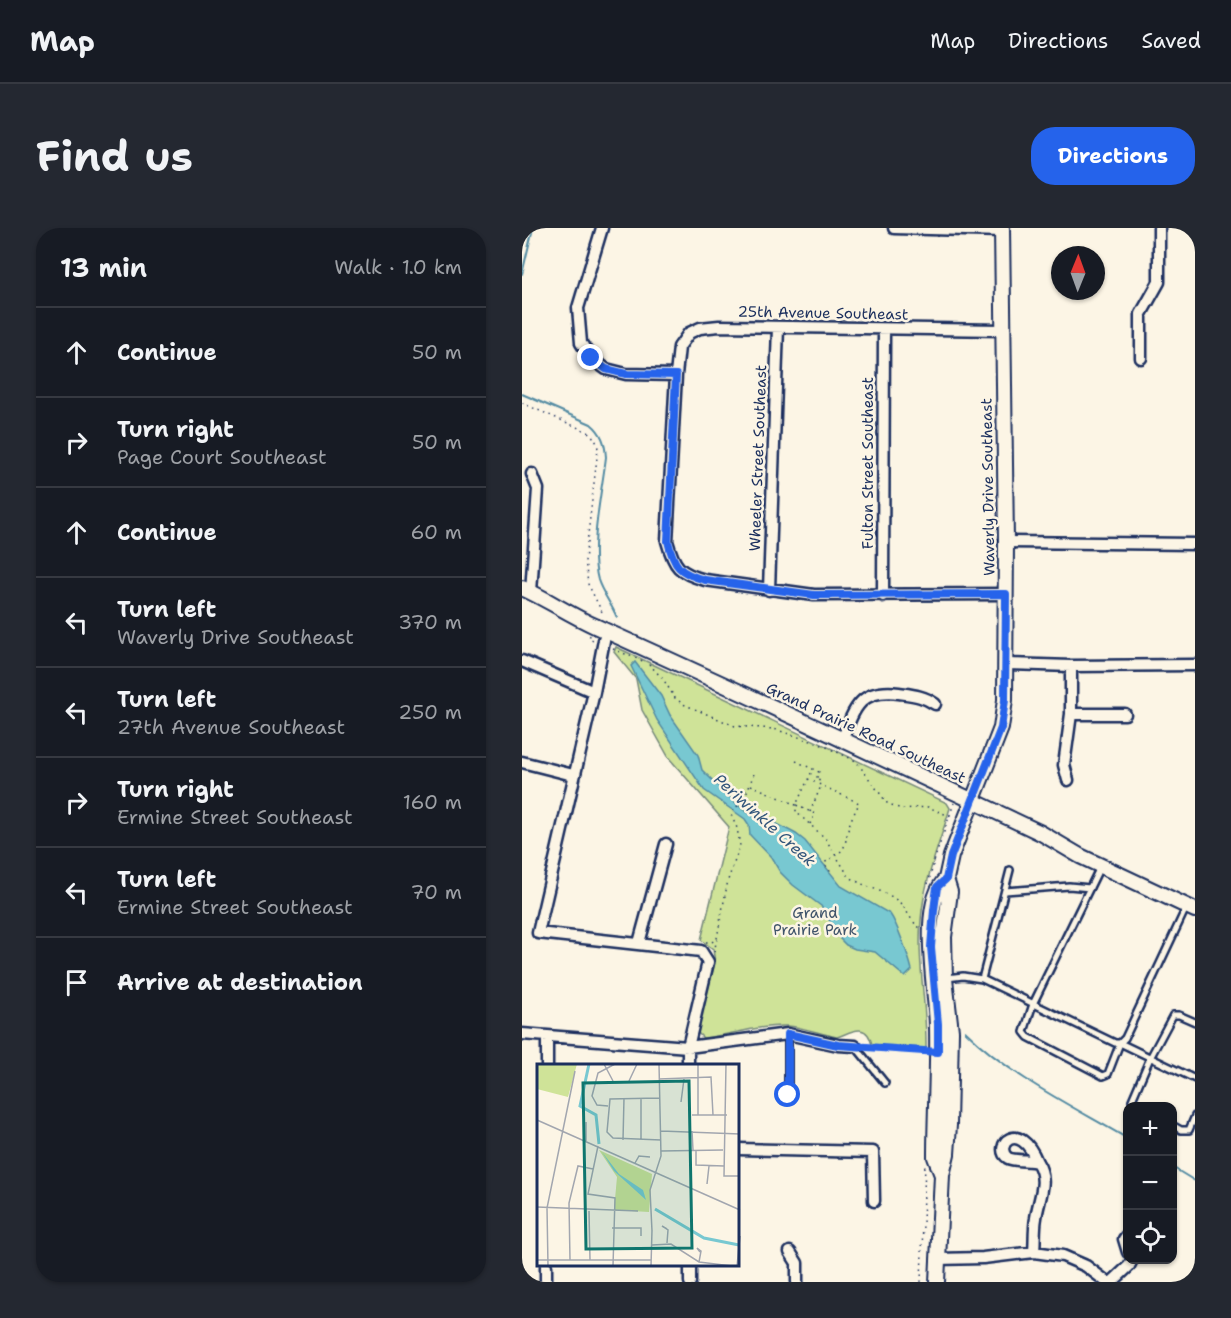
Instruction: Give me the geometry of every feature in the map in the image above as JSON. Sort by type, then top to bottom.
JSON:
[{"type":"main road","name":"Waverly Drive Southeast","points":[[936,1282],[942,1174],[947,1154],[950,1078],[951,1031],[945,979],[944,937],[950,892],[946,879],[951,856],[1001,728],[1005,700],[1006,542],[1002,229]]},
{"type":"main road","name":"Grand Prairie Road Southeast","points":[[526,590],[600,628],[1041,833],[1101,866],[1191,908]]},
{"type":"main road","name":"Waverly Drive Southeast","points":[[942,1174],[935,1158],[938,1052],[931,929],[937,887],[946,879]]},
{"type":"street","points":[[602,228],[578,308],[581,343],[591,358],[606,369],[626,374],[676,375]]},
{"type":"street","points":[[894,228],[1002,229]]},
{"type":"street","points":[[1141,358],[1141,314],[1159,282],[1160,228]]},
{"type":"street","name":"25th Avenue Southeast","points":[[769,590],[687,576],[676,567],[668,541],[676,375],[679,347],[689,333],[700,328],[719,326],[1003,330]]},
{"type":"street","name":"Wheeler Street Southeast","points":[[769,590],[778,327]]},
{"type":"street","name":"Fulton Street Southeast","points":[[883,596],[884,329]]},
{"type":"street","points":[[526,590],[538,489],[532,474]]},
{"type":"street","points":[[1006,542],[1195,544]]},
{"type":"street","points":[[769,590],[814,595],[1006,594]]},
{"type":"street","points":[[600,628],[603,645],[594,692],[538,933],[701,951],[708,962],[688,1047],[688,1064]]},
{"type":"street","points":[[522,661],[594,692]]},
{"type":"street","points":[[1006,664],[1195,665]]},
{"type":"street","points":[[1068,780],[1064,765],[1071,714],[1071,666]]},
{"type":"street","points":[[842,741],[852,712],[861,700],[870,695],[883,691],[905,694],[928,699],[935,704]]},
{"type":"street","points":[[1071,714],[1125,714]]},
{"type":"street","points":[[522,762],[573,775]]},
{"type":"street","points":[[639,944],[666,843]]},
{"type":"street","points":[[522,1034],[688,1047],[788,1034],[838,1045],[855,1046]]},
{"type":"street","points":[[547,1037],[547,1064]]},
{"type":"street","points":[[740,1149],[873,1152],[874,1202]]},
{"type":"street","points":[[1034,1252],[1036,1218],[1044,1183],[1043,1171],[1037,1162]]},
{"type":"street","points":[[790,1252],[797,1263],[797,1282]]},
{"type":"street","points":[[937,1259],[983,1258],[1034,1252],[1063,1256],[1086,1266],[1110,1282],[1130,1264]]},
{"type":"lane","points":[[1101,866],[1033,1004],[1024,1032],[1028,1037],[1103,1076],[1108,1074],[1120,1043],[1125,1038],[1191,908]]},
{"type":"lane","points":[[982,979],[1010,870]]},
{"type":"lane","points":[[1005,891],[1069,886],[1090,888]]},
{"type":"lane","points":[[945,979],[963,976],[982,979],[1195,1079]]},
{"type":"lane","points":[[1133,1102],[1150,1058],[1173,1015],[1179,1014],[1195,1022]]},
{"type":"lane","points":[[788,1034],[788,1095]]},
{"type":"lane","points":[[855,1046],[885,1083]]},
{"type":"lane","points":[[1177,1128],[1189,1130],[1195,1116]]},
{"type":"path","points":[[522,232],[523,228]]},
{"type":"path","points":[[522,403],[588,432],[597,443],[585,560],[588,584],[602,612],[600,628],[589,638],[649,663],[675,698],[693,709],[735,726],[783,731],[820,744],[856,761],[882,799],[894,807],[910,809],[925,806],[950,817],[965,820]]},
{"type":"path","points":[[796,761],[819,772],[817,777],[820,778],[817,783]]},
{"type":"path","points":[[813,769],[796,805],[796,812],[825,838],[853,880],[867,884],[891,897],[905,908],[916,925],[920,928],[931,929]]},
{"type":"path","points":[[708,962],[714,956],[728,880],[740,846],[737,828],[730,817],[752,784],[755,771]]},
{"type":"path","points":[[808,779],[859,803],[850,822],[848,839],[843,851],[824,863],[830,871]]},
{"type":"path","points":[[752,784],[815,814],[810,825]]},
{"type":"path","points":[[810,812],[821,785]]},
{"type":"path","points":[[701,951],[704,942],[712,942],[717,938]]},
{"type":"path","points":[[855,1046],[938,1052]]},
{"type":"green space","name":"Grand Prairie Park","points":[[616,647],[947,803],[950,808],[929,877],[921,920],[920,952],[926,1049],[872,1045],[870,1037],[862,1030],[837,1037],[787,1026],[766,1027],[703,1038],[697,1032],[715,963],[713,949],[701,940],[729,827],[669,758],[642,710],[636,679],[614,652]]},
{"type":"water","points":[[635,662],[661,696],[670,715],[698,755],[702,770],[740,807],[753,816],[764,817],[805,841],[841,886],[890,914],[912,970],[905,977],[875,952],[846,945],[840,939],[821,906],[780,872],[771,857],[750,835],[749,825],[745,819],[704,790],[657,720],[631,666]]},
{"type":"waterway","name":"Periwinkle Creek","points":[[522,274],[533,228]]},
{"type":"waterway","name":"Periwinkle Creek","points":[[522,394],[591,424],[602,439],[606,457],[599,502],[596,567],[600,585],[617,618]]},
{"type":"waterway","name":"Periwinkle Creek","points":[[965,1031],[1022,1077],[1123,1136]]},
{"type":"waterway","name":"Periwinkle Creek","points":[[1177,1170],[1195,1181]]},
{"type":"route","points":[[591,358],[606,369],[626,374],[676,375],[668,541],[670,554],[676,567],[687,576],[814,595],[1006,594],[1005,700],[1001,728],[951,856],[946,879],[937,887],[931,947],[938,1024],[938,1052],[838,1045],[788,1034],[788,1095]]}]
